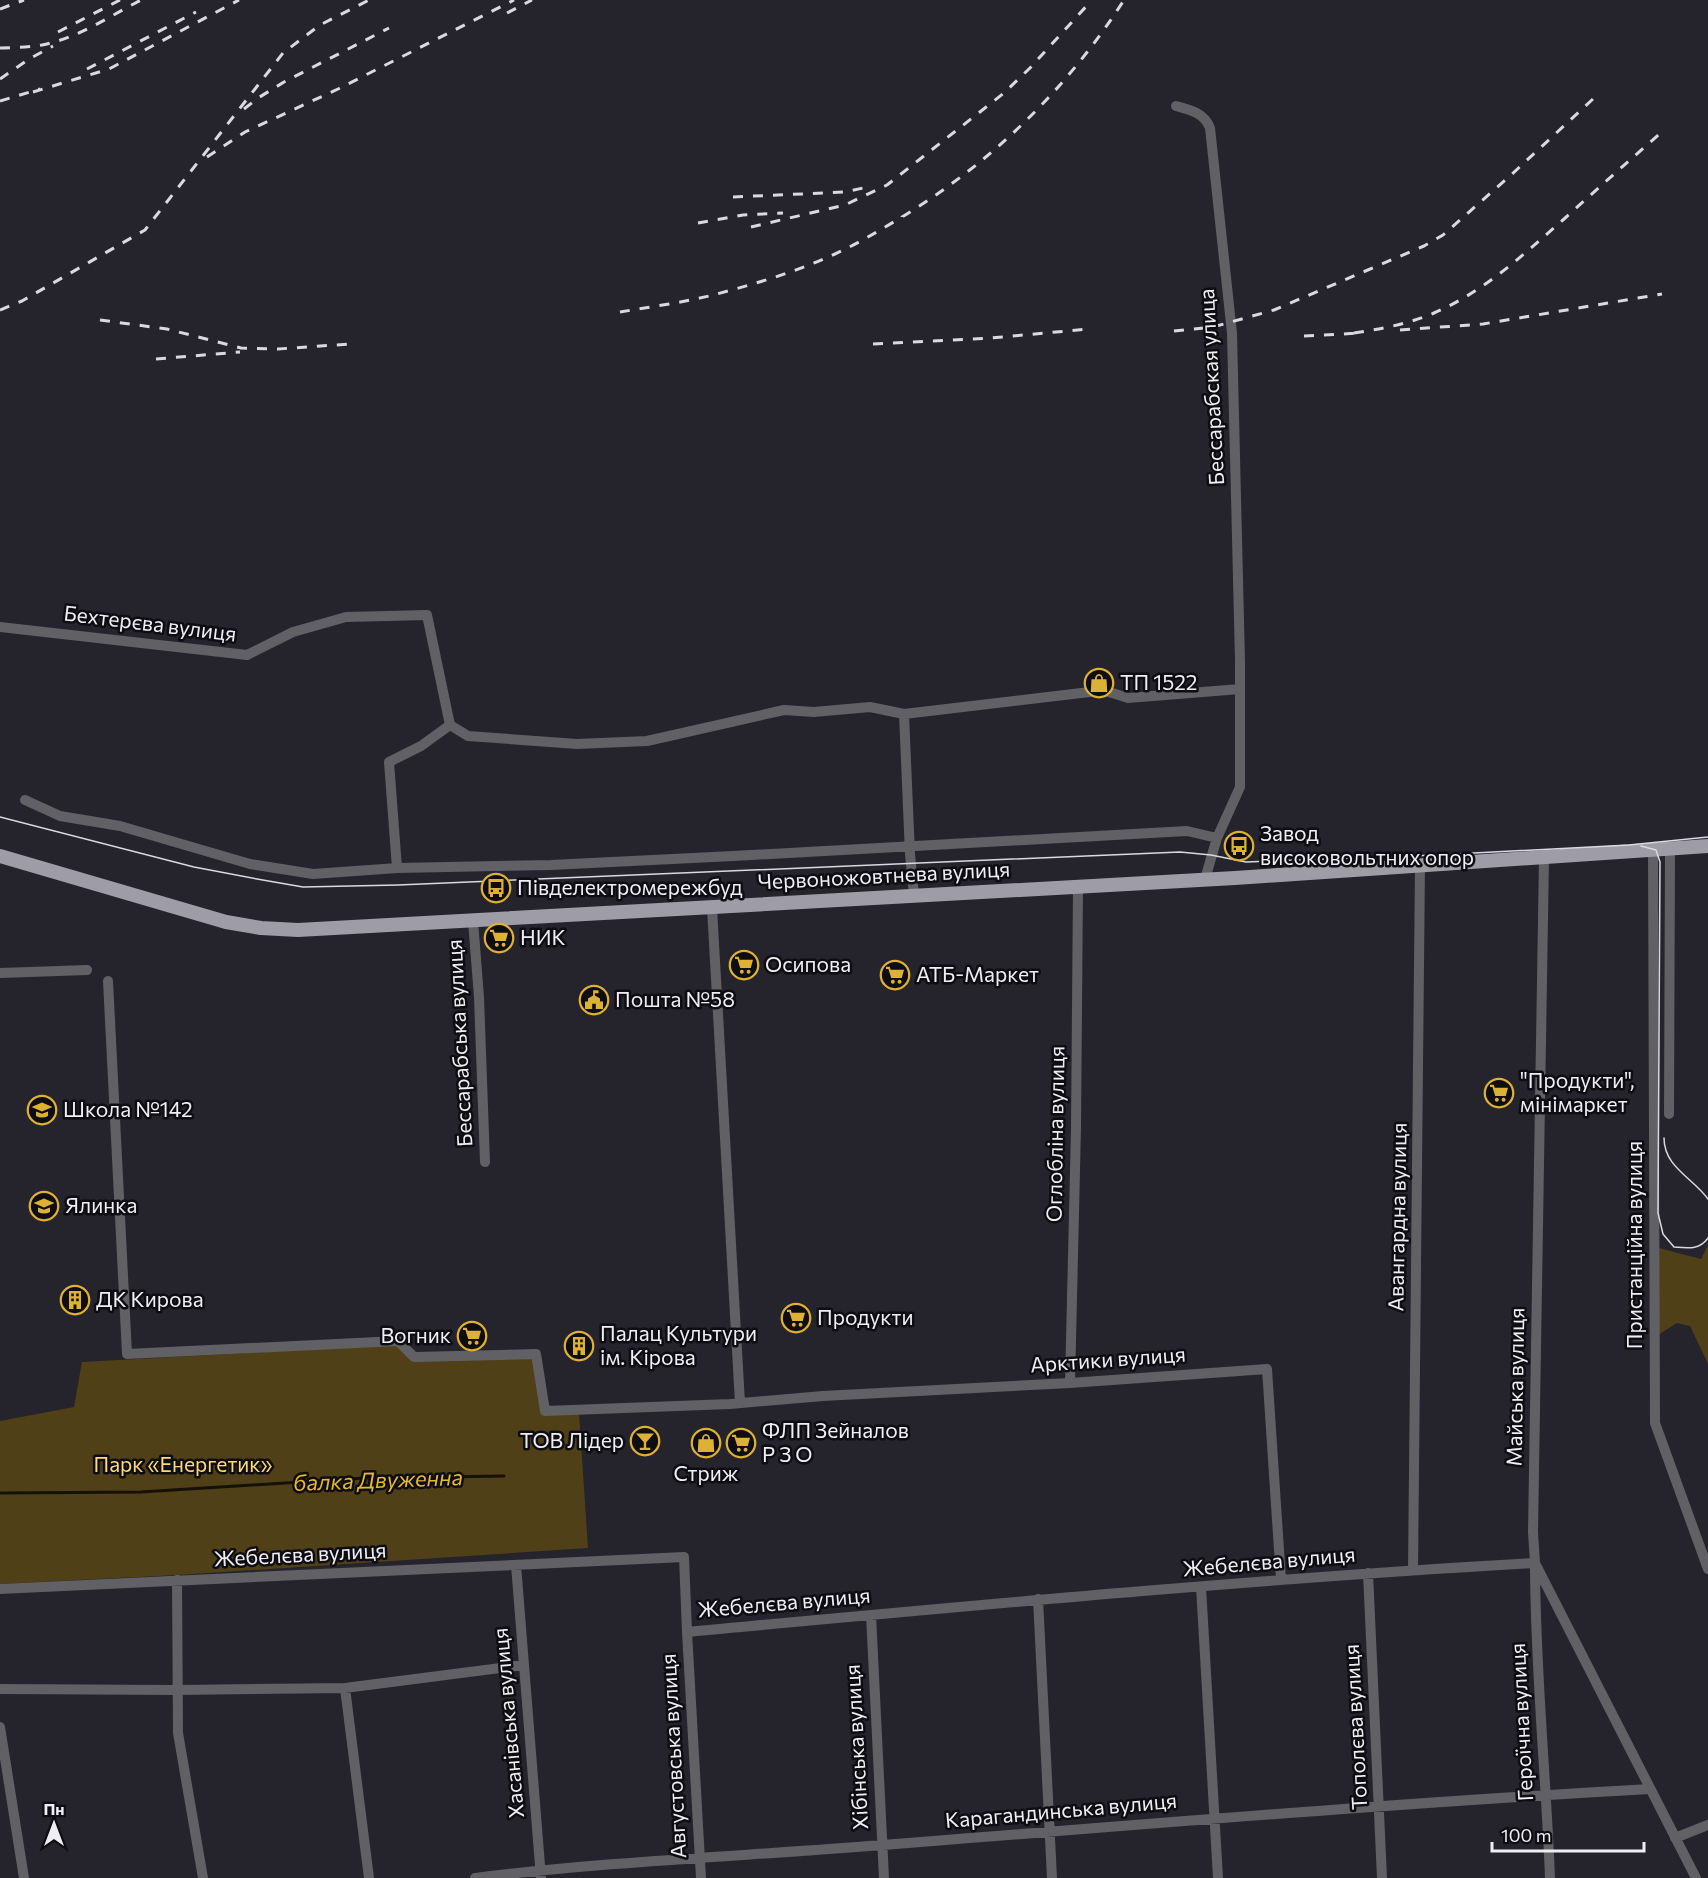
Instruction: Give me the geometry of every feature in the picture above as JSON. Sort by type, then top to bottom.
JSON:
[{"type":"main road","name":"Червоножовтнева вулиця","points":[[0,856],[226,922],[261,928],[298,930],[1205,879],[1708,846]]},
{"type":"street","name":"Бессарабская улица","points":[[1176,106],[1198,113],[1207,119],[1232,333],[1240,787],[1217,838],[1205,879]]},
{"type":"street","name":"Бехтерєва вулиця","points":[[0,627],[248,655],[293,632],[346,617],[427,615],[450,725]]},
{"type":"street","points":[[397,868],[389,762],[421,746],[450,725],[468,736],[577,744],[646,741],[784,710],[814,712],[870,707],[904,714],[1098,691],[1128,698],[1240,689]]},
{"type":"street","points":[[904,714],[914,895]]},
{"type":"street","points":[[25,800],[60,816],[120,826],[250,864],[313,874],[397,868],[551,865],[1187,831],[1217,838]]},
{"type":"street","points":[[1669,1114],[1670,849]]},
{"type":"street","name":"Пристанційна вулиця","points":[[1653,850],[1655,1423],[1708,1569]]},
{"type":"street","name":"Майська вулиця","points":[[1544,857],[1533,1520],[1535,1563],[1696,1878]]},
{"type":"street","name":"Авангардна вулиця","points":[[1413,1570],[1420,865]]},
{"type":"street","name":"Оглобліна вулиця","points":[[1070,1383],[1076,1138],[1078,886]]},
{"type":"street","points":[[712,908],[740,1403]]},
{"type":"street","name":"Бессарабська вулиця","points":[[473,921],[479,997],[485,1162]]},
{"type":"street","points":[[0,974],[87,970]]},
{"type":"street","name":"Арктики вулиця","points":[[108,981],[127,1354],[398,1341],[414,1358],[536,1354],[545,1412],[740,1403],[1267,1369],[1281,1580]]},
{"type":"street","name":"Жебелєва вулиця","points":[[0,1589],[684,1557],[687,1632],[1038,1599],[1413,1570],[1535,1563]]},
{"type":"street","name":"Героїчна вулиця","points":[[1535,1563],[1535,1604],[1550,1878]]},
{"type":"street","name":"Хасанівська вулиця","points":[[516,1565],[541,1874]]},
{"type":"street","name":"Тополєва вулиця","points":[[1368,1574],[1382,1878]]},
{"type":"street","points":[[177,1580],[178,1733],[203,1878]]},
{"type":"street","points":[[1201,1587],[1218,1878]]},
{"type":"street","points":[[1038,1599],[1052,1878]]},
{"type":"street","name":"Хібінська вулиця","points":[[870,1615],[884,1878]]},
{"type":"street","name":"Августовська вулиця","points":[[687,1632],[701,1878]]},
{"type":"street","points":[[0,1689],[345,1688],[523,1665]]},
{"type":"street","points":[[345,1688],[369,1878]]},
{"type":"street","points":[[0,1727],[24,1878]]},
{"type":"street","name":"Карагандинська вулиця","points":[[475,1878],[1215,1818],[1650,1789]]},
{"type":"street","points":[[1675,1838],[1708,1825]]},
{"type":"green space","points":[[1708,1245],[1708,1364],[1690,1326],[1677,1323],[1658,1335],[1659,1248],[1701,1259]]},
{"type":"green space","name":"Парк «Енергетик»","points":[[396,1345],[412,1360],[534,1357],[543,1414],[579,1413],[588,1548],[178,1575],[0,1584],[0,1421],[74,1407],[82,1362]]},
{"type":"waterway","name":"балка Двуженна","points":[[0,1493],[141,1492],[364,1478],[504,1476]]},
{"type":"tram line","points":[[0,817],[194,867],[303,887],[1180,852],[1246,862],[1629,845],[1708,837]]},
{"type":"tram line","points":[[1641,846],[1656,850],[1660,862],[1658,1213],[1663,1234],[1674,1247],[1689,1248],[1701,1245],[1708,1238]]},
{"type":"tram line","points":[[1664,1138],[1665,1148],[1674,1165],[1708,1199]]},
{"type":"railway","points":[[0,9],[24,0]]},
{"type":"railway","points":[[58,32],[120,0]]},
{"type":"railway","points":[[0,48],[55,42],[93,26],[141,0]]},
{"type":"railway","points":[[33,92],[109,69],[239,0]]},
{"type":"railway","points":[[0,310],[22,301],[145,230],[283,53],[320,25],[369,0]]},
{"type":"railway","points":[[207,157],[245,132],[338,89],[514,0]]},
{"type":"railway","points":[[507,13],[532,0]]},
{"type":"railway","points":[[751,227],[845,205],[887,185],[1004,93],[1092,0]]},
{"type":"railway","points":[[620,312],[709,296],[783,274],[845,249],[902,217],[967,172],[1025,121],[1078,64],[1124,0]]},
{"type":"railway","points":[[87,69],[196,12]]},
{"type":"railway","points":[[244,109],[284,82],[389,28]]},
{"type":"railway","points":[[0,79],[53,46]]},
{"type":"railway","points":[[0,101],[40,89]]},
{"type":"railway","points":[[1174,331],[1213,327],[1274,310],[1424,246],[1443,235],[1594,98]]},
{"type":"railway","points":[[1354,333],[1384,328],[1434,313],[1487,283],[1518,259],[1664,130]]},
{"type":"railway","points":[[733,197],[845,192],[872,186]]},
{"type":"railway","points":[[698,223],[743,215],[783,213]]},
{"type":"railway","points":[[1400,330],[1483,324],[1662,294]]},
{"type":"railway","points":[[100,320],[167,329],[241,348],[278,349],[350,344]]},
{"type":"railway","points":[[873,344],[991,338],[1089,329]]},
{"type":"railway","points":[[1304,336],[1361,333]]},
{"type":"railway","points":[[156,359],[240,352]]},
{"type":"place","name":"ТП 1522","points":[[1099,683]]},
{"type":"place","name":"Завод високовольтних опор","points":[[1239,846]]},
{"type":"place","name":"Півделектромережбуд","points":[[496,888]]},
{"type":"place","name":"НИК","points":[[499,938]]},
{"type":"place","name":"Осипова","points":[[744,965]]},
{"type":"place","name":"АТБ-Маркет","points":[[895,975]]},
{"type":"place","name":"Пошта №58","points":[[594,1000]]},
{"type":"place","name":"\"Продукти\", мінімаркет","points":[[1499,1093]]},
{"type":"place","name":"Школа №142","points":[[42,1110]]},
{"type":"place","name":"Ялинка","points":[[44,1206]]},
{"type":"place","name":"ДК Кирова","points":[[75,1300]]},
{"type":"place","name":"Продукти","points":[[796,1318]]},
{"type":"place","name":"Вогник","points":[[472,1336]]},
{"type":"place","name":"Палац Культури ім. Кірова","points":[[579,1346]]},
{"type":"place","name":"ТОВ Лідер","points":[[645,1441]]},
{"type":"place","name":"Стриж","points":[[706,1443]]},
{"type":"place","name":"ФЛП Зейналов Р З О","points":[[741,1443]]}]
